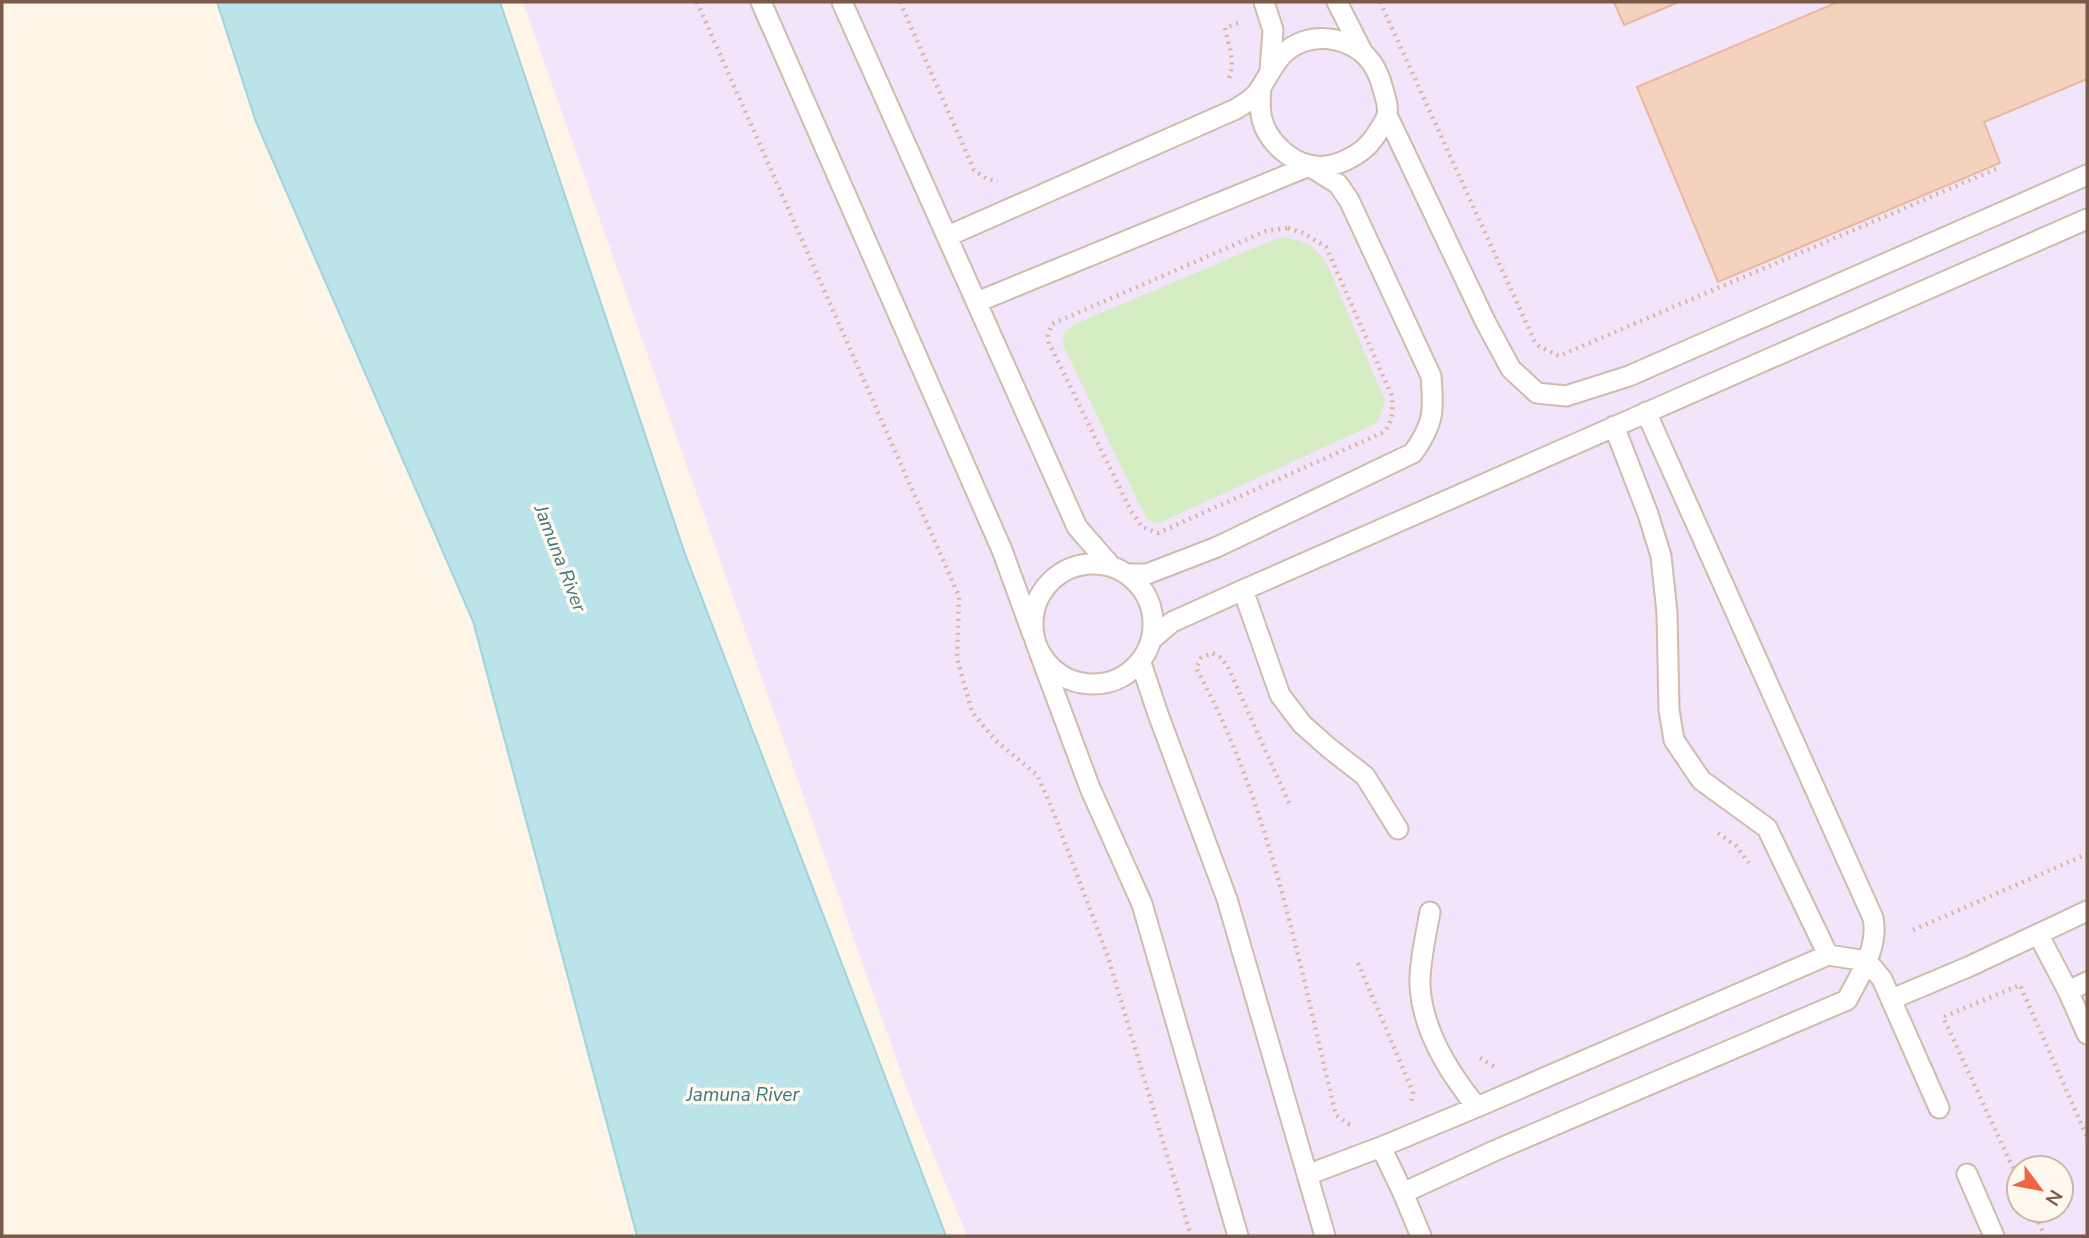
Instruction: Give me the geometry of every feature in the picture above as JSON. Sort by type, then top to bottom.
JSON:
[{"type":"lane","points":[[761,2],[1002,550],[1090,788],[1142,904],[1238,1236]]},
{"type":"lane","points":[[842,2],[1077,527],[1142,588],[1150,604],[1153,622],[1151,640],[1141,663],[1108,683],[1088,685],[1069,680],[1052,669],[1040,654]]},
{"type":"lane","points":[[1337,2],[1363,53],[1376,69],[1387,103],[1387,115],[1486,323],[1511,369],[1537,393],[1566,396],[1629,376],[2087,175]]},
{"type":"lane","points":[[1033,635],[1033,614],[1040,595],[1052,578],[1070,567],[1090,563],[1147,574],[1217,547],[1413,453],[1427,434],[1434,407],[1431,376],[1349,200],[1338,184],[1275,144],[1264,127],[1260,108],[1273,46],[1273,30],[1266,6]]},
{"type":"lane","points":[[948,236],[1236,109],[1255,95],[1284,52],[1302,42],[1323,38],[1345,42],[1363,53]]},
{"type":"lane","points":[[977,302],[1309,166],[1329,165],[1349,159],[1367,147],[1387,115]]},
{"type":"lane","points":[[1151,640],[1172,622],[1242,590],[2087,219]]},
{"type":"lane","points":[[1403,1193],[1494,1151],[1847,1000],[1867,961],[1874,939],[1872,918],[1646,412]]},
{"type":"lane","points":[[1614,426],[1661,556],[1667,612],[1669,710],[1674,740],[1701,780],[1768,828],[1828,955]]},
{"type":"lane","points":[[1242,590],[1280,695],[1302,724],[1365,776],[1398,829]]},
{"type":"lane","points":[[1141,663],[1227,899],[1325,1236]]},
{"type":"lane","points":[[1892,999],[2087,911]]},
{"type":"lane","points":[[1430,912],[1420,987],[1429,1031],[1455,1080],[1477,1107]]},
{"type":"lane","points":[[2039,934],[2087,1034]]},
{"type":"lane","points":[[1307,1175],[1477,1107],[1828,955],[1867,961],[1882,979],[1939,1108]]},
{"type":"lane","points":[[2068,991],[2087,982]]},
{"type":"lane","points":[[1381,1147],[1421,1236]]},
{"type":"lane","points":[[1967,1174],[1994,1236]]},
{"type":"path","points":[[697,2],[959,596],[957,658],[972,712],[995,740],[1037,775],[1051,806],[1108,957],[1191,1236]]},
{"type":"path","points":[[900,2],[974,170],[987,178],[1001,181]]},
{"type":"path","points":[[1380,2],[1534,340],[1539,346],[1559,356],[1996,169]]},
{"type":"path","points":[[1227,83],[1232,59],[1225,29],[1266,6]]},
{"type":"path","points":[[1288,228],[1303,233],[1326,247],[1392,397],[1393,415],[1390,425],[1384,432],[1158,533],[1142,527],[1131,511],[1049,343],[1048,335],[1052,324],[1266,231],[1288,228]]},
{"type":"path","points":[[1289,803],[1227,666],[1220,657],[1212,653],[1201,658],[1196,668],[1241,762],[1281,891],[1336,1115],[1349,1124],[1365,1127]]},
{"type":"path","points":[[1718,833],[1736,846],[1752,867]]},
{"type":"path","points":[[1913,930],[2087,854]]},
{"type":"path","points":[[1357,963],[1413,1091],[1412,1101],[1404,1109]]},
{"type":"path","points":[[2006,1154],[1942,1017],[2020,985],[2087,1137]]},
{"type":"path","points":[[1473,1052],[1498,1068]]},
{"type":"shaded area","points":[[523,2],[2087,2],[2087,1236],[967,1236],[909,1095]]},
{"type":"green space","points":[[1280,237],[1309,245],[1329,268],[1385,401],[1377,423],[1157,524],[1146,518],[1063,345],[1064,333],[1075,324]]},
{"type":"water","name":"Jamuna River","points":[[217,2],[500,2],[685,554],[946,1236],[637,1236],[473,621],[256,122]]},
{"type":"building","points":[[1614,2],[1679,2],[1624,25]]},
{"type":"building","points":[[1838,2],[2087,2],[2087,79],[1984,122],[2000,163],[1718,282],[1637,87]]}]
